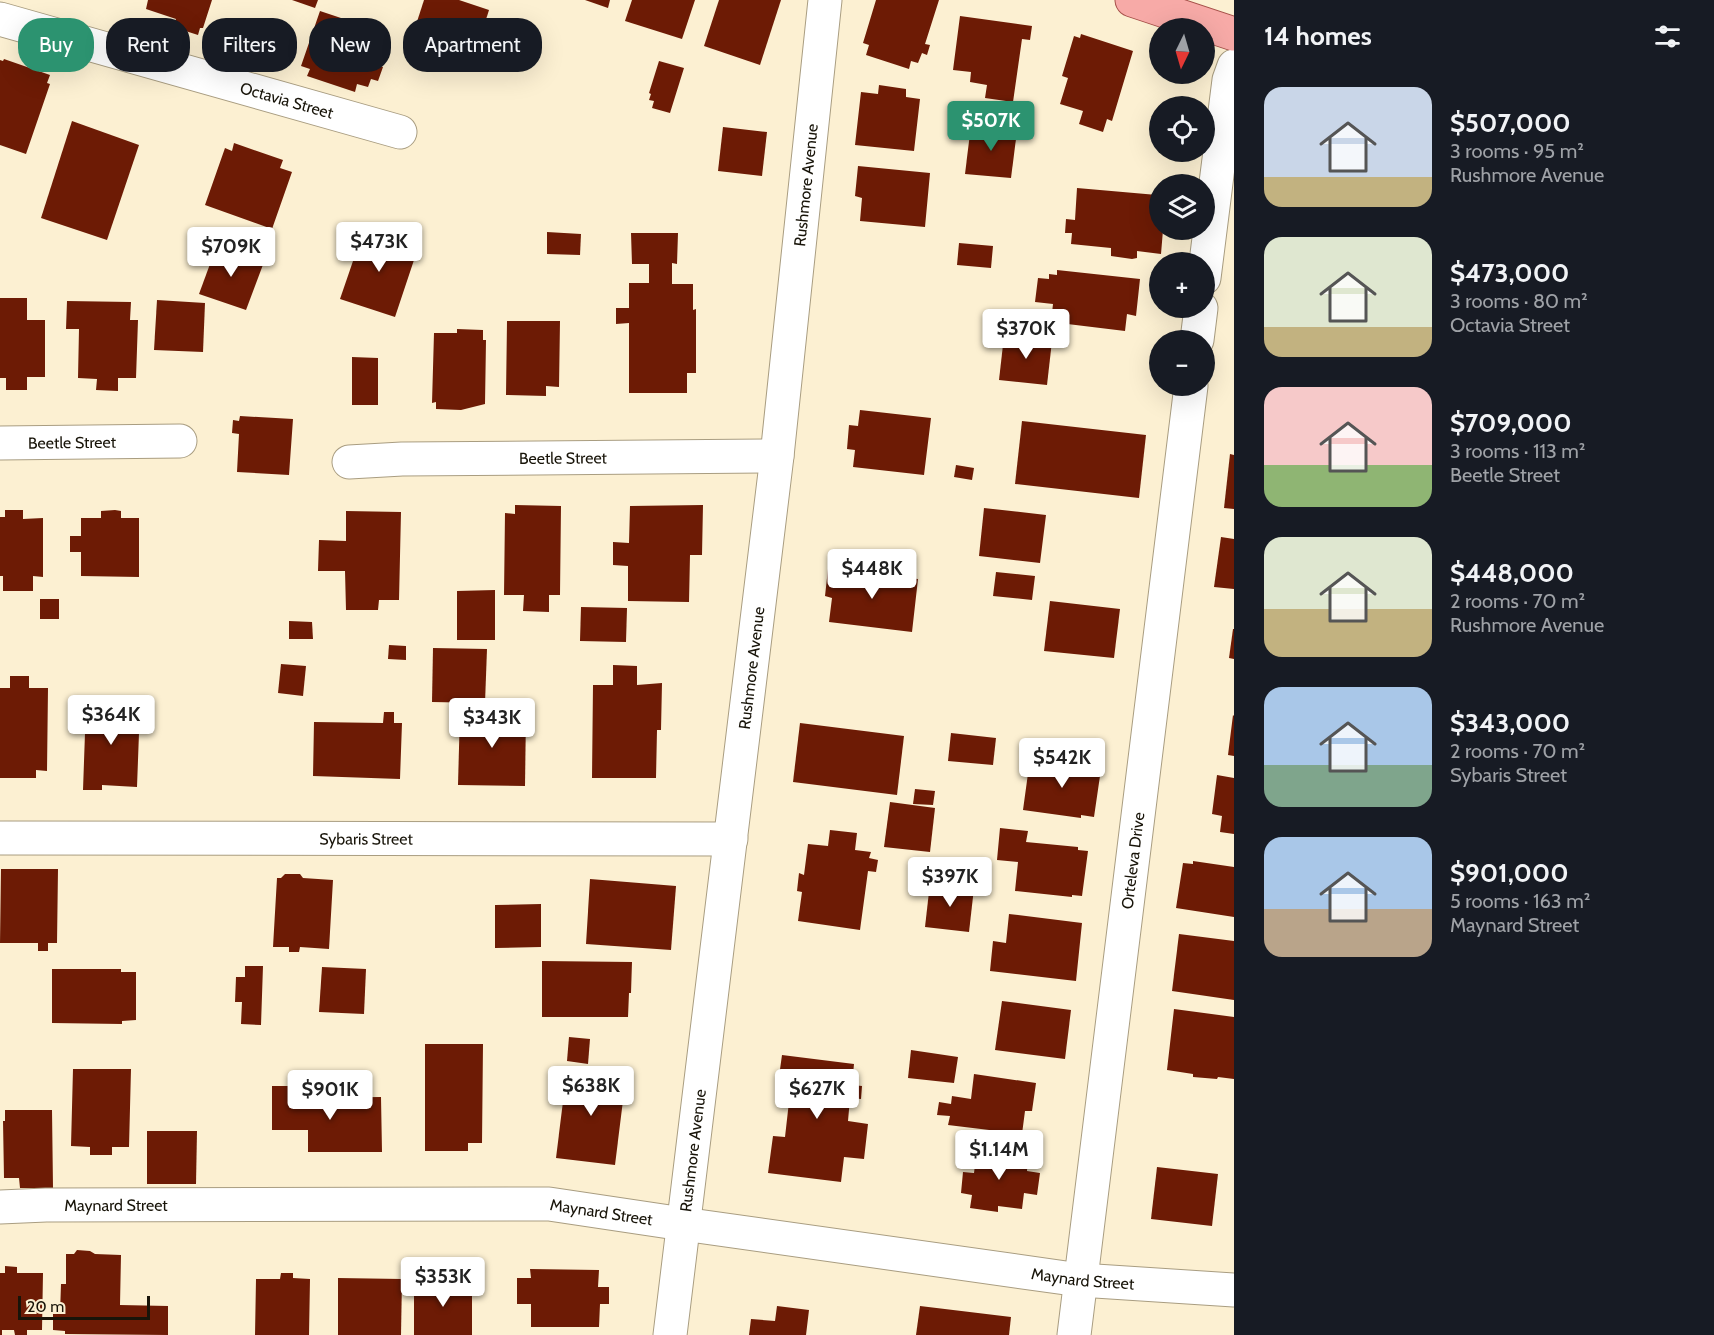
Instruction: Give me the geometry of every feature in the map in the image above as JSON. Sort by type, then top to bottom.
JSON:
[{"type":"main road","points":[[1132,0],[1234,34]]},
{"type":"street","name":"Rushmore Avenue","points":[[670,1335],[777,456],[825,0]]},
{"type":"street","name":"Octavia Street","points":[[0,19],[400,132]]},
{"type":"street","points":[[1207,252],[1229,80],[1234,66]]},
{"type":"street","name":"Orteleva Drive","points":[[1074,1335],[1190,396]]},
{"type":"street","name":"Beetle Street","points":[[0,443],[180,441]]},
{"type":"street","name":"Beetle Street","points":[[349,462],[402,459],[777,456]]},
{"type":"street","name":"Sybaris Street","points":[[0,838],[731,839]]},
{"type":"street","name":"Maynard Street","points":[[0,1207],[549,1204],[1080,1280],[1234,1290]]},
{"type":"building","points":[[148,0],[212,0],[206,18],[202,18],[202,28],[198,35],[190,32],[190,18],[173,18],[146,9]]},
{"type":"building","points":[[292,0],[318,0],[315,8]]},
{"type":"building","points":[[424,0],[459,0],[489,10],[486,18],[418,18]]},
{"type":"building","points":[[585,0],[610,0],[608,8]]},
{"type":"building","points":[[632,0],[695,0],[682,39],[625,21]]},
{"type":"building","points":[[719,0],[781,0],[760,65],[704,46]]},
{"type":"building","points":[[876,0],[939,0],[925,44],[930,45],[927,55],[922,53],[918,63],[911,61],[909,69],[866,55],[869,45],[863,43]]},
{"type":"building","points":[[320,11],[341,18],[318,18]]},
{"type":"building","points":[[960,16],[1032,26],[1030,40],[1022,39],[1013,102],[985,98],[987,85],[970,82],[971,72],[953,70]]},
{"type":"building","points":[[1081,34],[1133,51],[1112,121],[1107,119],[1103,132],[1079,124],[1083,111],[1060,104],[1068,78],[1062,76],[1074,36],[1080,38]]},
{"type":"building","points":[[309,43],[309,69],[301,66]]},
{"type":"building","points":[[4,59],[18,64],[18,72],[41,72],[50,75],[47,83],[50,84],[26,154],[0,145],[0,60]]},
{"type":"building","points":[[659,61],[684,68],[670,113],[652,108],[654,101],[649,100]]},
{"type":"building","points":[[309,71],[381,72],[378,81],[371,79],[368,87],[357,84],[355,92],[307,76]]},
{"type":"building","points":[[879,85],[906,89],[906,97],[920,99],[914,151],[855,145],[861,92],[878,94]]},
{"type":"building","points":[[72,121],[139,145],[107,240],[41,218]]},
{"type":"building","points":[[971,125],[1017,131],[1011,178],[965,174]]},
{"type":"building","points":[[723,127],[767,132],[762,176],[718,171]]},
{"type":"building","points":[[234,143],[283,160],[280,168],[292,172],[272,229],[205,205],[225,148],[232,151]]},
{"type":"building","points":[[858,166],[930,173],[925,227],[860,221],[862,198],[855,196]]},
{"type":"building","points":[[1077,188],[1149,194],[1149,240],[1162,240],[1161,252],[1137,251],[1137,258],[1132,259],[1111,256],[1111,248],[1071,244],[1072,233],[1065,233],[1066,219],[1075,220]]},
{"type":"building","points":[[364,229],[418,248],[395,317],[340,299]]},
{"type":"building","points":[[547,232],[581,234],[580,255],[547,254]]},
{"type":"building","points":[[631,233],[678,233],[677,264],[672,263],[672,284],[693,284],[693,310],[696,309],[696,373],[687,373],[687,393],[629,393],[629,323],[616,324],[616,308],[629,308],[629,283],[649,283],[649,264],[632,264]]},
{"type":"building","points":[[959,243],[993,246],[991,268],[957,265]]},
{"type":"building","points":[[217,245],[264,262],[246,310],[199,294]]},
{"type":"building","points":[[1057,270],[1140,279],[1136,316],[1127,314],[1125,331],[1051,322],[1053,304],[1035,302],[1038,278],[1049,279],[1049,274],[1057,275]]},
{"type":"building","points":[[0,298],[27,298],[27,320],[45,320],[45,377],[27,377],[27,390],[6,390],[6,378],[0,378]]},
{"type":"building","points":[[157,300],[205,303],[203,352],[154,350]]},
{"type":"building","points":[[67,301],[131,302],[130,320],[138,320],[136,378],[118,378],[118,391],[96,390],[97,379],[78,378],[79,329],[66,329]]},
{"type":"building","points":[[507,321],[560,321],[559,387],[546,386],[546,396],[506,395]]},
{"type":"building","points":[[457,329],[483,330],[483,340],[486,340],[485,404],[461,410],[436,409],[436,402],[432,403],[434,333],[457,333]]},
{"type":"building","points":[[1004,336],[1052,341],[1047,385],[999,380]]},
{"type":"building","points":[[352,357],[378,358],[378,405],[352,405]]},
{"type":"building","points":[[860,410],[931,418],[924,475],[853,467],[855,450],[847,449],[849,425],[858,426]]},
{"type":"building","points":[[240,416],[293,419],[289,475],[237,472],[239,434],[232,433],[233,420],[239,421]]},
{"type":"building","points":[[1022,421],[1146,435],[1139,498],[1015,484]]},
{"type":"building","points":[[1230,454],[1234,455],[1234,509],[1224,508]]},
{"type":"building","points":[[956,465],[974,468],[972,480],[954,477]]},
{"type":"building","points":[[515,505],[561,506],[560,595],[549,595],[549,612],[523,611],[524,595],[504,595],[505,513],[515,514]]},
{"type":"building","points":[[703,505],[702,555],[690,555],[689,602],[628,601],[628,566],[613,565],[613,542],[629,543],[630,506]]},
{"type":"building","points":[[984,508],[1046,515],[1040,563],[979,556]]},
{"type":"building","points":[[5,510],[23,510],[23,519],[43,518],[43,577],[33,576],[33,591],[3,591],[3,576],[0,576],[0,517],[5,517]]},
{"type":"building","points":[[101,511],[121,511],[121,518],[139,518],[139,577],[81,576],[81,552],[70,552],[70,536],[81,536],[81,518],[101,518]]},
{"type":"building","points":[[346,511],[401,512],[399,600],[379,600],[378,610],[346,610],[345,571],[318,571],[319,540],[346,541]]},
{"type":"building","points":[[1221,537],[1234,539],[1234,589],[1214,587]]},
{"type":"building","points":[[828,569],[918,579],[912,632],[829,622],[832,598],[825,596]]},
{"type":"building","points":[[996,572],[1035,576],[1032,600],[993,596]]},
{"type":"building","points":[[495,590],[495,640],[457,640],[457,591]]},
{"type":"building","points":[[40,599],[59,599],[59,619],[40,619]]},
{"type":"building","points":[[1050,601],[1120,609],[1114,658],[1044,651]]},
{"type":"building","points":[[581,607],[627,608],[626,642],[580,641]]},
{"type":"building","points":[[289,621],[312,622],[313,639],[289,639]]},
{"type":"building","points":[[1234,629],[1234,659],[1229,658]]},
{"type":"building","points":[[389,645],[406,646],[406,660],[388,659]]},
{"type":"building","points":[[433,648],[487,649],[485,703],[432,702]]},
{"type":"building","points":[[281,664],[306,666],[303,696],[278,693]]},
{"type":"building","points":[[613,665],[637,666],[637,685],[662,683],[661,730],[657,730],[656,778],[592,778],[593,685],[613,685]]},
{"type":"building","points":[[10,676],[29,676],[29,688],[48,688],[47,771],[36,770],[36,778],[0,778],[0,688],[10,688]]},
{"type":"building","points":[[86,705],[140,706],[137,787],[102,785],[102,790],[83,790]]},
{"type":"building","points":[[460,711],[526,712],[525,786],[458,785]]},
{"type":"building","points":[[384,712],[394,712],[394,723],[402,723],[400,779],[313,776],[314,722],[383,723]]},
{"type":"building","points":[[1234,716],[1234,756],[1228,755]]},
{"type":"building","points":[[800,723],[904,736],[897,795],[793,782]]},
{"type":"building","points":[[951,733],[996,738],[993,765],[948,761]]},
{"type":"building","points":[[1030,759],[1101,769],[1094,817],[1081,815],[1081,818],[1023,810]]},
{"type":"building","points":[[1217,775],[1234,778],[1234,834],[1220,832],[1222,816],[1212,814]]},
{"type":"building","points":[[915,789],[935,791],[933,805],[913,804]]},
{"type":"building","points":[[890,802],[935,808],[930,852],[884,847]]},
{"type":"building","points":[[1000,828],[1028,831],[1026,842],[1078,847],[1078,850],[1088,851],[1082,896],[1015,891],[1018,862],[997,860]]},
{"type":"building","points":[[830,830],[857,833],[855,850],[871,852],[869,858],[878,860],[876,872],[868,871],[860,930],[798,921],[802,892],[797,891],[799,873],[804,875],[808,844],[828,846]]},
{"type":"building","points":[[1193,861],[1234,867],[1234,917],[1176,908],[1183,863],[1193,864]]},
{"type":"building","points":[[1,869],[58,869],[57,943],[48,943],[48,951],[38,951],[38,943],[0,943]]},
{"type":"building","points":[[285,874],[300,874],[303,878],[333,880],[329,949],[300,947],[299,952],[289,952],[289,947],[273,947],[277,878]]},
{"type":"building","points":[[590,879],[676,886],[671,950],[586,944]]},
{"type":"building","points":[[930,883],[974,888],[969,932],[925,927]]},
{"type":"building","points":[[541,904],[541,947],[495,948],[495,905]]},
{"type":"building","points":[[1009,914],[1082,923],[1076,981],[990,971],[993,941],[1006,943]]},
{"type":"building","points":[[1179,934],[1234,941],[1234,1000],[1172,991]]},
{"type":"building","points":[[542,961],[632,962],[628,1017],[542,1017]]},
{"type":"building","points":[[245,966],[263,966],[261,1025],[241,1024],[242,1002],[235,1002],[236,977],[245,977]]},
{"type":"building","points":[[322,967],[366,969],[364,1014],[319,1012]]},
{"type":"building","points":[[52,969],[121,969],[121,972],[136,972],[136,1020],[122,1021],[122,1024],[52,1023]]},
{"type":"building","points":[[1002,1001],[1071,1010],[1065,1059],[995,1050]]},
{"type":"building","points":[[1174,1009],[1234,1017],[1234,1079],[1193,1077],[1193,1074],[1167,1070]]},
{"type":"building","points":[[569,1037],[590,1039],[588,1064],[567,1061]]},
{"type":"building","points":[[425,1044],[483,1044],[482,1143],[468,1143],[468,1151],[425,1151]]},
{"type":"building","points":[[911,1050],[958,1057],[954,1083],[908,1078]]},
{"type":"building","points":[[782,1055],[854,1064],[852,1085],[862,1086],[861,1099],[850,1098],[848,1121],[868,1124],[864,1159],[844,1157],[841,1182],[768,1173],[773,1136],[785,1137],[790,1093],[777,1091]]},
{"type":"building","points":[[73,1069],[131,1069],[129,1147],[112,1147],[112,1155],[90,1155],[90,1147],[71,1146]]},
{"type":"building","points":[[567,1069],[626,1076],[615,1165],[556,1158]]},
{"type":"building","points":[[974,1074],[1036,1083],[1032,1111],[1025,1111],[1022,1134],[948,1125],[950,1116],[937,1115],[939,1102],[951,1104],[952,1096],[971,1099]]},
{"type":"building","points":[[272,1086],[297,1086],[297,1098],[381,1097],[382,1152],[308,1152],[308,1130],[272,1130]]},
{"type":"building","points":[[5,1110],[52,1110],[53,1188],[20,1188],[19,1178],[4,1178],[3,1121],[5,1121]]},
{"type":"building","points":[[147,1131],[197,1131],[196,1184],[147,1184]]},
{"type":"building","points":[[977,1149],[1028,1155],[1027,1171],[1040,1173],[1037,1195],[1024,1193],[1022,1209],[998,1206],[998,1212],[970,1208],[972,1195],[961,1193],[963,1172],[974,1173]]},
{"type":"building","points":[[1157,1167],[1218,1174],[1212,1226],[1151,1219]]},
{"type":"building","points":[[77,1250],[90,1251],[95,1254],[121,1255],[120,1305],[168,1306],[168,1335],[65,1334],[65,1331],[53,1330],[53,1314],[60,1314],[61,1284],[66,1284],[66,1254],[74,1254]]},
{"type":"building","points":[[5,1266],[17,1267],[17,1273],[43,1273],[42,1330],[27,1330],[27,1335],[15,1335],[14,1330],[2,1330],[2,1335],[0,1335],[0,1273],[5,1273]]},
{"type":"building","points":[[530,1269],[599,1270],[598,1287],[609,1287],[609,1304],[600,1304],[599,1327],[531,1327],[531,1304],[517,1304],[517,1278],[531,1278]]},
{"type":"building","points":[[281,1273],[293,1273],[293,1278],[310,1279],[309,1335],[255,1335],[256,1279],[280,1279]]},
{"type":"building","points":[[338,1278],[402,1279],[401,1335],[338,1335]]},
{"type":"building","points":[[414,1281],[472,1281],[472,1335],[414,1335]]},
{"type":"building","points":[[777,1306],[809,1310],[806,1335],[749,1335],[751,1319],[775,1321]]},
{"type":"building","points":[[920,1306],[1011,1317],[1009,1335],[916,1335]]}]
